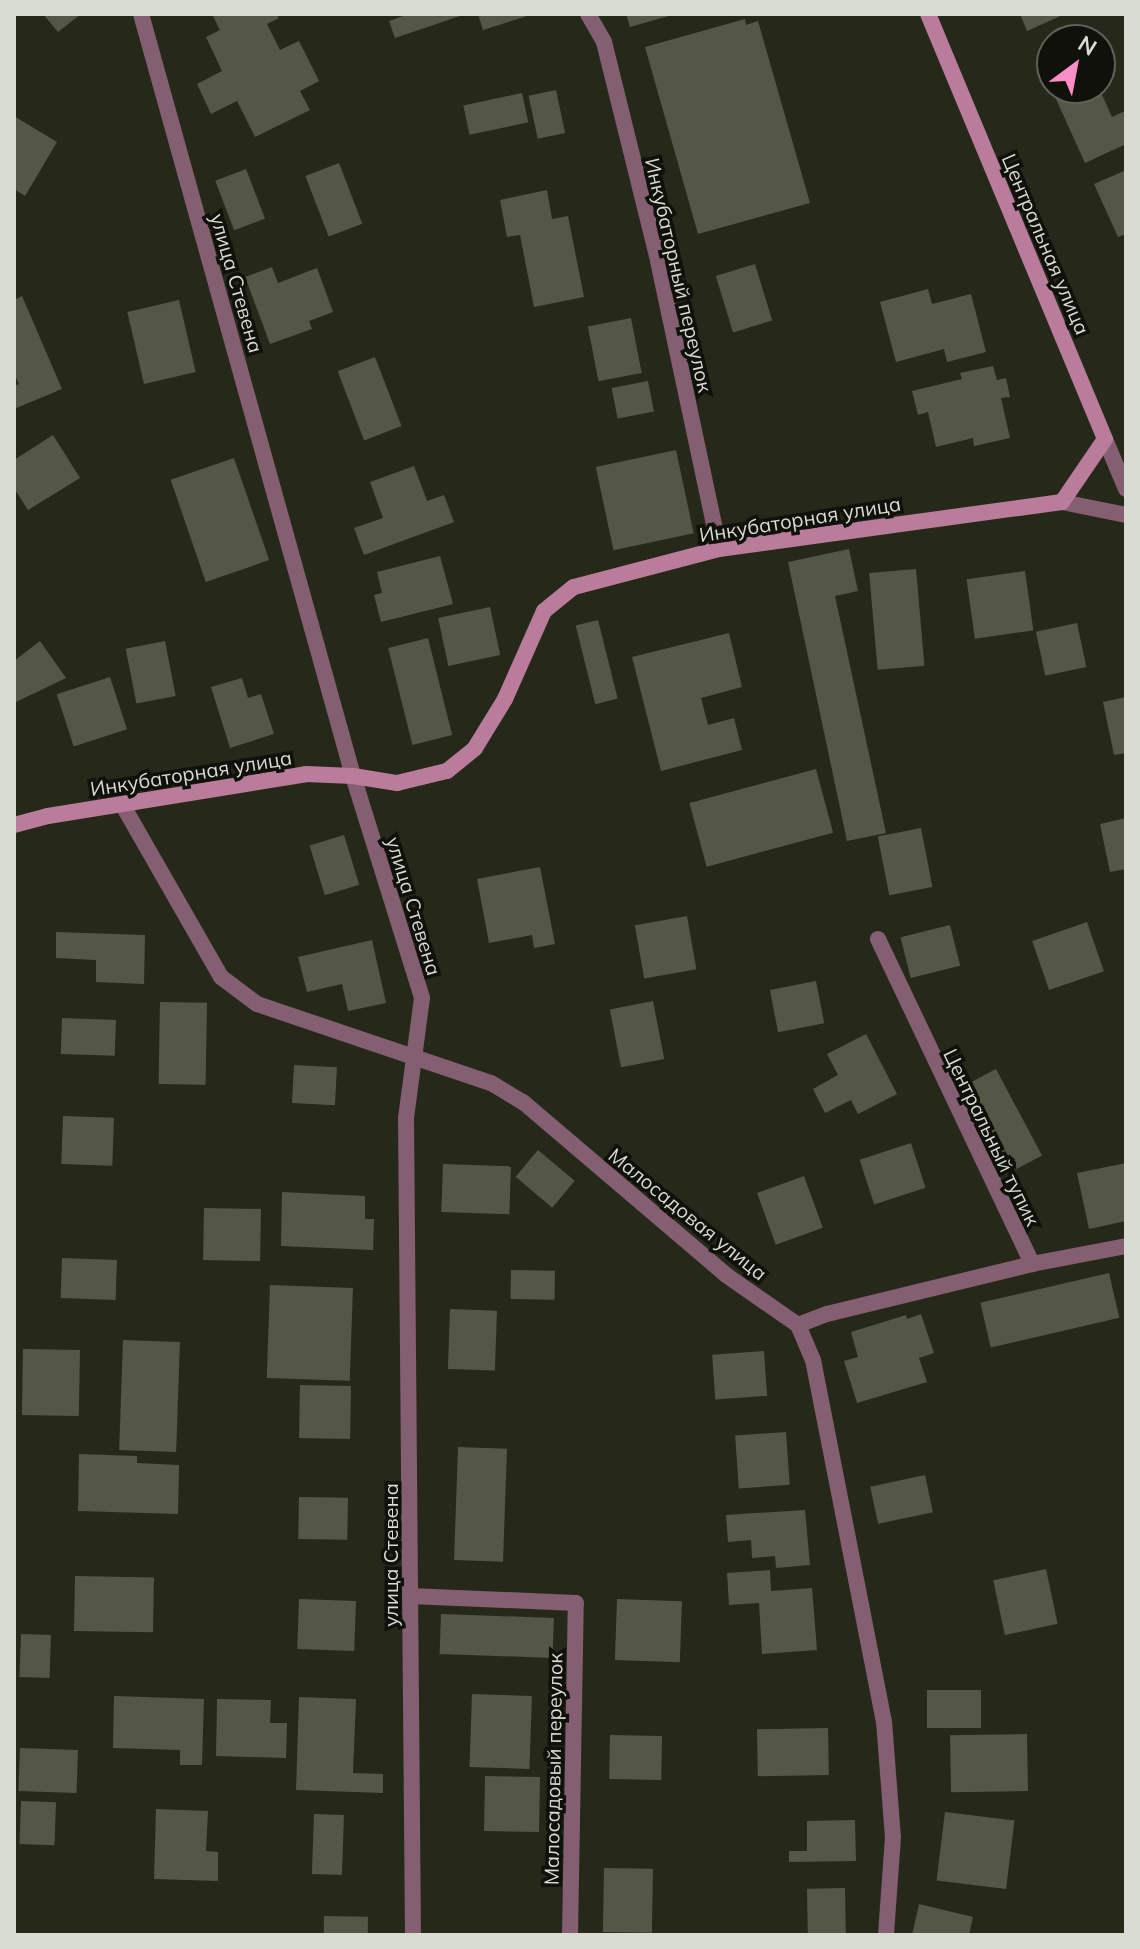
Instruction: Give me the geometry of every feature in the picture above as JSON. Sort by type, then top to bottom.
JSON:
[{"type":"street","name":"улица Стевена","points":[[141,14],[353,776],[422,998],[406,1118],[413,1935]]},
{"type":"street","name":"Инкубаторный переулок","points":[[588,14],[604,42],[612,71],[658,261],[719,549]]},
{"type":"street","name":"Центральная улица","points":[[928,14],[1126,489]]},
{"type":"street","points":[[1062,502],[1105,439]]},
{"type":"street","name":"Инкубаторная улица","points":[[14,825],[306,774],[353,776],[397,783],[447,771],[475,748],[505,699],[544,611],[574,587],[719,549],[1062,502],[1126,515]]},
{"type":"street","name":"Малосадовая улица","points":[[122,804],[221,977],[257,1004],[491,1083],[523,1102],[726,1275],[798,1325]]},
{"type":"street","name":"Центральный тупик","points":[[878,939],[1032,1264]]},
{"type":"street","points":[[886,1935],[893,1837],[884,1721],[813,1360],[798,1325],[827,1314],[1032,1264],[1126,1246]]},
{"type":"street","name":"Малосадовый переулок","points":[[410,1596],[576,1603],[570,1935]]},
{"type":"building","points":[[43,14],[81,14],[58,32]]},
{"type":"building","points":[[212,14],[276,14],[279,18],[267,24],[280,50],[299,41],[319,81],[300,91],[310,110],[255,137],[237,101],[211,114],[197,84],[222,71],[206,37],[220,30]]},
{"type":"building","points":[[409,14],[463,15],[395,38],[389,21]]},
{"type":"building","points":[[478,14],[530,14],[530,15],[483,30]]},
{"type":"building","points":[[626,14],[672,14],[672,15],[630,27]]},
{"type":"building","points":[[1020,14],[1065,14],[1036,24],[1027,31]]},
{"type":"building","points":[[745,19],[746,25],[758,21],[810,203],[698,234],[645,47]]},
{"type":"building","points":[[556,90],[565,133],[538,139],[529,96]]},
{"type":"building","points":[[522,93],[528,122],[470,135],[463,105]]},
{"type":"building","points":[[1058,104],[1106,104],[1112,117],[1125,111],[1126,144],[1085,163]]},
{"type":"building","points":[[14,116],[57,142],[25,196],[14,189]]},
{"type":"building","points":[[339,163],[362,224],[329,237],[305,176]]},
{"type":"building","points":[[246,169],[265,218],[234,230],[215,181]]},
{"type":"building","points":[[1126,170],[1126,234],[1118,237],[1094,184]]},
{"type":"building","points":[[547,190],[552,219],[568,216],[584,297],[534,307],[520,235],[507,237],[500,200]]},
{"type":"building","points":[[755,264],[772,320],[733,332],[716,276]]},
{"type":"building","points":[[272,267],[278,283],[317,268],[333,312],[309,321],[312,329],[270,344],[245,277]]},
{"type":"building","points":[[928,289],[932,304],[971,294],[986,352],[947,362],[944,349],[896,362],[880,302]]},
{"type":"building","points":[[22,296],[62,389],[14,409],[14,386],[19,384],[14,374],[14,300]]},
{"type":"building","points":[[179,300],[196,372],[144,384],[127,312]]},
{"type":"building","points":[[631,318],[642,373],[598,381],[588,326]]},
{"type":"building","points":[[375,357],[402,426],[364,440],[338,371]]},
{"type":"building","points":[[993,366],[997,380],[1006,378],[1010,397],[1001,398],[1010,438],[974,446],[973,438],[936,447],[928,412],[918,415],[912,391],[962,379],[960,373]]},
{"type":"building","points":[[648,381],[654,411],[618,418],[612,388]]},
{"type":"building","points":[[53,435],[80,478],[28,510],[14,488],[14,460]]},
{"type":"building","points":[[676,450],[694,533],[613,550],[596,467]]},
{"type":"building","points":[[234,458],[269,560],[206,582],[171,480]]},
{"type":"building","points":[[414,466],[427,501],[444,495],[454,522],[364,555],[354,528],[383,518],[370,482]]},
{"type":"building","points":[[849,549],[858,591],[835,596],[886,833],[847,841],[788,562]]},
{"type":"building","points":[[440,556],[453,604],[381,622],[374,595],[382,593],[377,572]]},
{"type":"building","points":[[916,569],[924,666],[878,670],[869,573]]},
{"type":"building","points":[[1025,571],[1033,630],[975,639],[967,579]]},
{"type":"building","points":[[490,607],[500,655],[448,666],[438,618]]},
{"type":"building","points":[[598,620],[618,699],[595,704],[576,626]]},
{"type":"building","points":[[1077,623],[1086,667],[1045,676],[1036,632]]},
{"type":"building","points":[[729,633],[742,687],[701,698],[708,725],[734,718],[742,750],[661,771],[632,657]]},
{"type":"building","points":[[428,638],[452,735],[412,745],[388,648]]},
{"type":"building","points":[[40,641],[66,678],[14,703],[14,661]]},
{"type":"building","points":[[165,641],[176,696],[136,704],[126,649]]},
{"type":"building","points":[[110,677],[127,729],[74,747],[57,694]]},
{"type":"building","points":[[242,678],[248,698],[261,694],[274,734],[230,748],[211,687]]},
{"type":"building","points":[[1126,697],[1126,753],[1114,755],[1103,702]]},
{"type":"building","points":[[816,769],[833,833],[707,867],[689,803]]},
{"type":"building","points":[[1126,818],[1126,869],[1110,872],[1100,824]]},
{"type":"building","points":[[921,828],[932,887],[889,895],[878,836]]},
{"type":"building","points":[[344,835],[359,885],[325,895],[310,846]]},
{"type":"building","points":[[540,867],[555,944],[534,948],[532,935],[489,943],[477,879]]},
{"type":"building","points":[[687,916],[696,969],[644,978],[635,925]]},
{"type":"building","points":[[1087,922],[1104,971],[1049,990],[1032,941]]},
{"type":"building","points":[[950,925],[960,966],[911,978],[901,937]]},
{"type":"building","points":[[56,932],[145,935],[144,984],[96,982],[96,960],[56,958]]},
{"type":"building","points":[[372,940],[386,1003],[348,1011],[342,984],[307,992],[298,957]]},
{"type":"building","points":[[816,981],[824,1023],[778,1032],[770,990]]},
{"type":"building","points":[[653,1001],[664,1059],[621,1067],[610,1009]]},
{"type":"building","points":[[160,1002],[207,1003],[206,1085],[159,1084]]},
{"type":"building","points":[[62,1018],[116,1020],[115,1056],[61,1054]]},
{"type":"building","points":[[866,1034],[897,1094],[858,1114],[851,1100],[825,1113],[813,1089],[838,1075],[827,1054]]},
{"type":"building","points":[[294,1065],[337,1067],[335,1105],[292,1103]]},
{"type":"building","points":[[996,1069],[1042,1156],[1006,1175],[960,1088]]},
{"type":"building","points":[[63,1116],[114,1118],[112,1166],[61,1164]]},
{"type":"building","points":[[911,1143],[926,1188],[874,1204],[860,1160]]},
{"type":"building","points":[[538,1150],[575,1181],[552,1208],[516,1177]]},
{"type":"building","points":[[1126,1163],[1126,1221],[1089,1229],[1077,1173]]},
{"type":"building","points":[[443,1164],[511,1166],[509,1214],[441,1212]]},
{"type":"building","points":[[804,1176],[823,1228],[776,1245],[757,1193]]},
{"type":"building","points":[[282,1192],[365,1196],[365,1219],[374,1219],[373,1250],[281,1246]]},
{"type":"building","points":[[204,1208],[261,1209],[260,1261],[203,1260]]},
{"type":"building","points":[[62,1258],[117,1260],[116,1300],[61,1298]]},
{"type":"building","points":[[511,1270],[555,1271],[554,1300],[510,1299]]},
{"type":"building","points":[[1109,1273],[1119,1318],[991,1348],[980,1303]]},
{"type":"building","points":[[270,1285],[353,1288],[350,1381],[267,1378]]},
{"type":"building","points":[[450,1309],[497,1311],[495,1371],[448,1369]]},
{"type":"building","points":[[921,1314],[934,1353],[919,1358],[927,1382],[857,1403],[844,1361],[858,1357],[851,1332],[906,1315],[907,1319]]},
{"type":"building","points":[[123,1340],[180,1342],[176,1452],[119,1450]]},
{"type":"building","points":[[23,1349],[80,1350],[79,1416],[22,1415]]},
{"type":"building","points":[[764,1351],[767,1396],[715,1400],[712,1355]]},
{"type":"building","points":[[300,1385],[351,1386],[350,1439],[299,1438]]},
{"type":"building","points":[[786,1432],[790,1485],[739,1488],[735,1436]]},
{"type":"building","points":[[458,1447],[507,1449],[503,1562],[454,1560]]},
{"type":"building","points":[[79,1454],[137,1456],[137,1463],[179,1465],[178,1514],[78,1511]]},
{"type":"building","points":[[925,1475],[933,1512],[878,1524],[870,1487]]},
{"type":"building","points":[[299,1497],[348,1498],[347,1540],[298,1539]]},
{"type":"building","points":[[805,1510],[810,1565],[776,1568],[775,1556],[752,1558],[751,1540],[728,1542],[726,1515]]},
{"type":"building","points":[[1046,1569],[1058,1624],[1005,1635],[993,1580]]},
{"type":"building","points":[[770,1570],[771,1591],[812,1588],[817,1650],[762,1654],[759,1603],[729,1605],[727,1573]]},
{"type":"building","points":[[75,1576],[154,1577],[153,1632],[74,1631]]},
{"type":"building","points":[[299,1599],[356,1601],[354,1651],[297,1649]]},
{"type":"building","points":[[617,1599],[682,1601],[680,1662],[615,1660]]},
{"type":"building","points":[[441,1614],[554,1618],[553,1658],[440,1654]]},
{"type":"building","points":[[21,1634],[51,1635],[49,1678],[19,1677]]},
{"type":"building","points":[[927,1690],[981,1690],[981,1728],[927,1728]]},
{"type":"building","points":[[472,1694],[532,1696],[529,1769],[469,1767]]},
{"type":"building","points":[[114,1696],[204,1699],[202,1765],[180,1765],[180,1750],[113,1748]]},
{"type":"building","points":[[299,1697],[356,1699],[353,1773],[383,1774],[383,1793],[296,1790]]},
{"type":"building","points":[[217,1699],[271,1700],[270,1723],[287,1723],[286,1758],[216,1756]]},
{"type":"building","points":[[828,1728],[829,1775],[758,1776],[757,1729]]},
{"type":"building","points":[[1027,1734],[1028,1791],[951,1792],[950,1735]]},
{"type":"building","points":[[610,1735],[662,1736],[661,1780],[609,1779]]},
{"type":"building","points":[[20,1748],[78,1750],[76,1793],[18,1791]]},
{"type":"building","points":[[485,1776],[540,1777],[539,1832],[484,1831]]},
{"type":"building","points":[[21,1801],[56,1802],[54,1845],[19,1844]]},
{"type":"building","points":[[156,1809],[208,1811],[206,1851],[218,1852],[218,1881],[154,1879]]},
{"type":"building","points":[[945,1812],[1014,1821],[1006,1889],[937,1880]]},
{"type":"building","points":[[314,1814],[344,1815],[342,1875],[312,1874]]},
{"type":"building","points":[[855,1820],[856,1861],[789,1862],[789,1851],[807,1851],[807,1821]]},
{"type":"building","points":[[604,1868],[653,1869],[652,1933],[603,1932]]},
{"type":"building","points":[[845,1888],[846,1935],[808,1935],[807,1889]]},
{"type":"building","points":[[919,1904],[973,1917],[969,1935],[912,1935]]},
{"type":"building","points":[[324,1916],[368,1917],[368,1935],[324,1935]]}]
